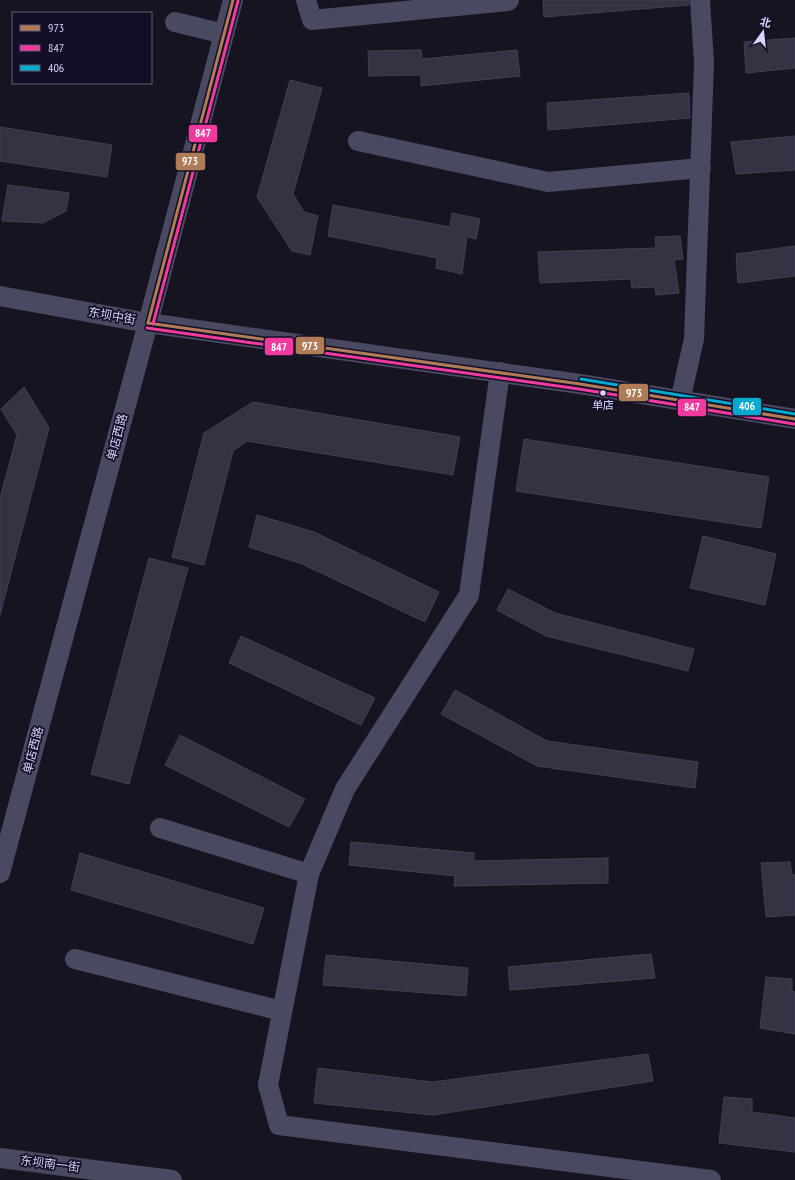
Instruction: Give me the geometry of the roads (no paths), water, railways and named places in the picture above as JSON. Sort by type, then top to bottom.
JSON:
[{"type":"street","name":"单店西路","points":[[0,873],[233,0]]},
{"type":"street","points":[[306,0],[312,20],[509,0]]},
{"type":"street","points":[[680,401],[694,339],[704,63],[700,0]]},
{"type":"street","points":[[175,22],[224,34]]},
{"type":"street","points":[[358,141],[548,182],[700,168]]},
{"type":"street","name":"东坝中街","points":[[0,296],[148,323],[500,372],[795,419]]},
{"type":"street","points":[[500,372],[469,595],[345,789],[309,874],[268,1085],[279,1125],[711,1180]]},
{"type":"street","points":[[160,828],[309,874]]},
{"type":"street","points":[[75,959],[282,1011]]},
{"type":"street","name":"东坝南一街","points":[[0,1158],[172,1180]]},
{"type":"place","name":"单店","points":[[603,393]]}]
